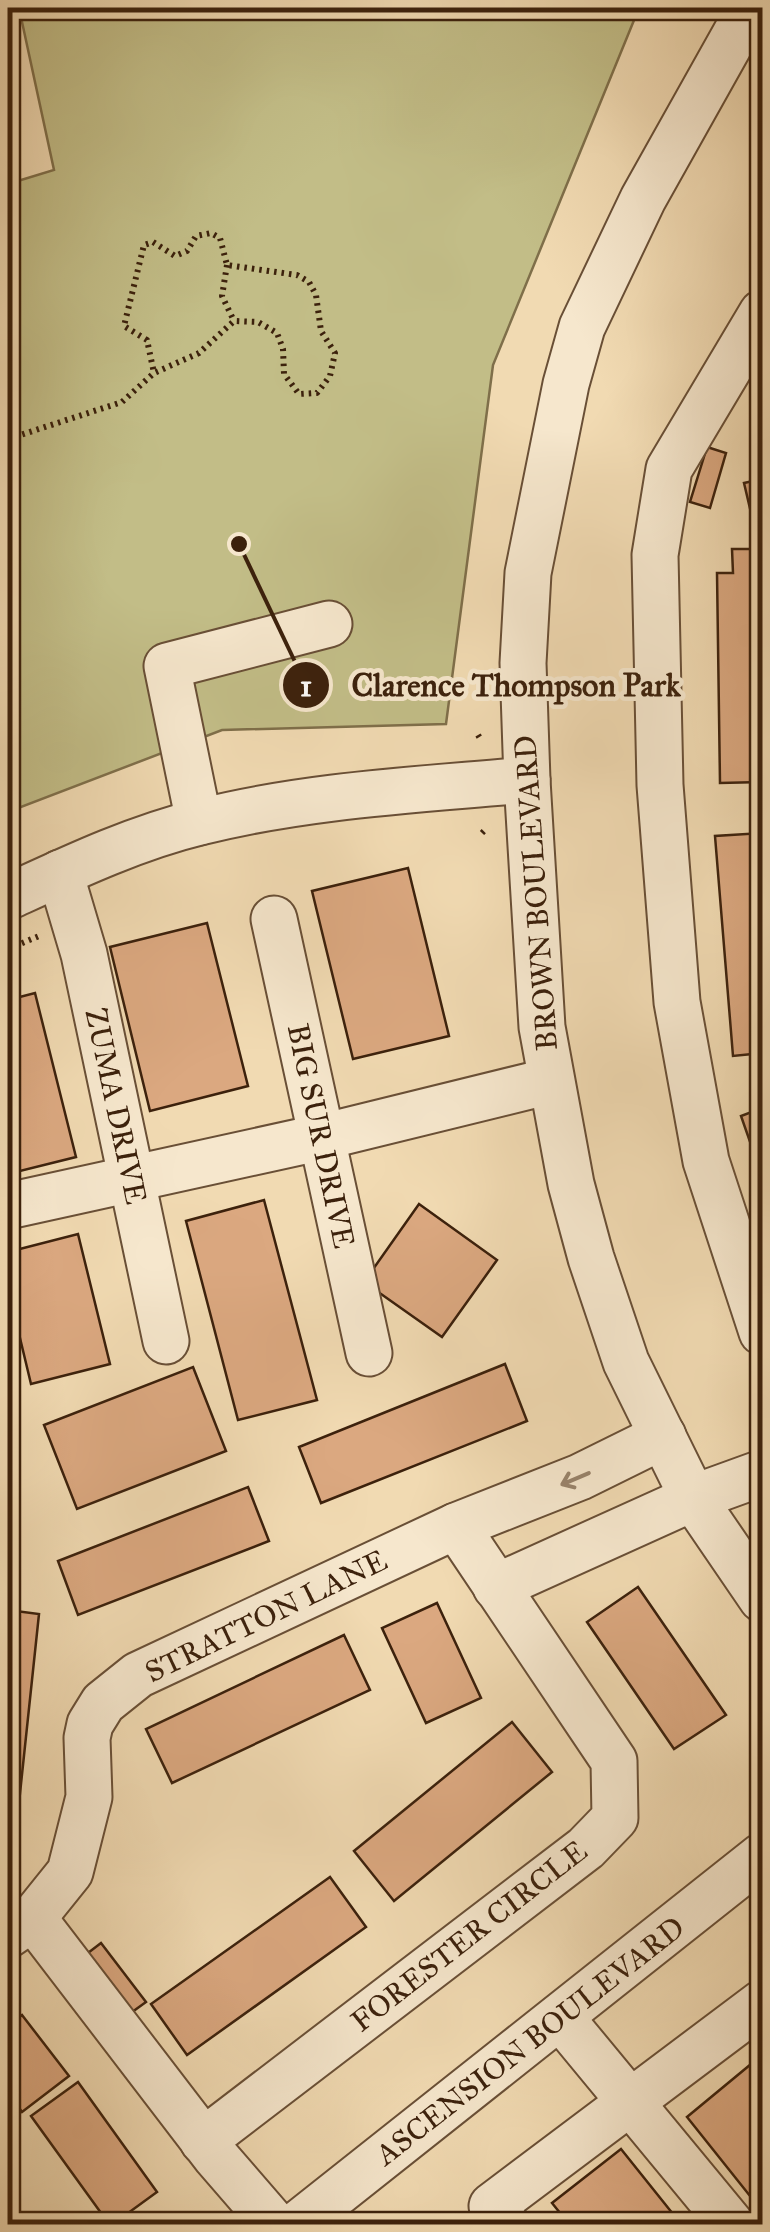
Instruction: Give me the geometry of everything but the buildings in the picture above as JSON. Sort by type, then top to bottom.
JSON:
[{"type":"street","name":"BROWN BOULEVARD","points":[[750,8],[642,198],[582,327],[566,384],[528,573],[523,663],[526,780],[542,1027],[571,1184],[626,1362],[693,1498],[762,1600]]},
{"type":"street","points":[[756,336],[669,469],[655,554],[660,785],[677,1002],[706,1160],[762,1332]]},
{"type":"street","points":[[198,822],[167,666],[329,624]]},
{"type":"street","points":[[8,897],[60,873],[198,822],[359,793],[526,780]]},
{"type":"street","name":"ZUMA DRIVE","points":[[60,873],[84,954],[166,1340]]},
{"type":"street","name":"BIG SUR DRIVE","points":[[274,919],[369,1353]]},
{"type":"street","points":[[8,1206],[550,1082]]},
{"type":"street","name":"STRATTON LANE","points":[[20,1926],[70,1872],[89,1797],[90,1724],[102,1703],[138,1675],[456,1526],[580,1477],[663,1436]]},
{"type":"street","points":[[456,1526],[508,1604],[693,1498],[762,1474]]},
{"type":"street","name":"FORESTER CIRCLE","points":[[210,2149],[586,1848],[614,1818],[614,1762],[508,1604]]},
{"type":"street","name":"ASCENSION BOULEVARD","points":[[298,2224],[762,1856]]},
{"type":"street","points":[[20,1926],[274,2224]]},
{"type":"street","points":[[506,2224],[492,2206],[762,2003]]},
{"type":"street","points":[[560,2017],[643,2096],[762,2222]]},
{"type":"street","points":[[643,2096],[730,2224]]},
{"type":"path","points":[[154,373],[147,340],[124,326],[144,245],[152,242],[175,256],[187,251],[196,236],[212,233],[220,238],[227,265],[222,296],[234,321]]},
{"type":"path","points":[[8,439],[122,402],[154,373],[199,352],[234,321],[258,322],[277,333],[283,349],[284,374],[299,394],[317,393],[330,376],[336,353],[322,331],[316,295],[309,282],[297,275],[227,265]]},
{"type":"path","points":[[8,949],[49,932]]},
{"type":"shaded area","points":[[19,8],[639,8],[493,365],[446,724],[222,730],[8,812],[8,184],[54,170]]},
{"type":"place","name":"Clarence Thompson Park","points":[[239,544]]}]
